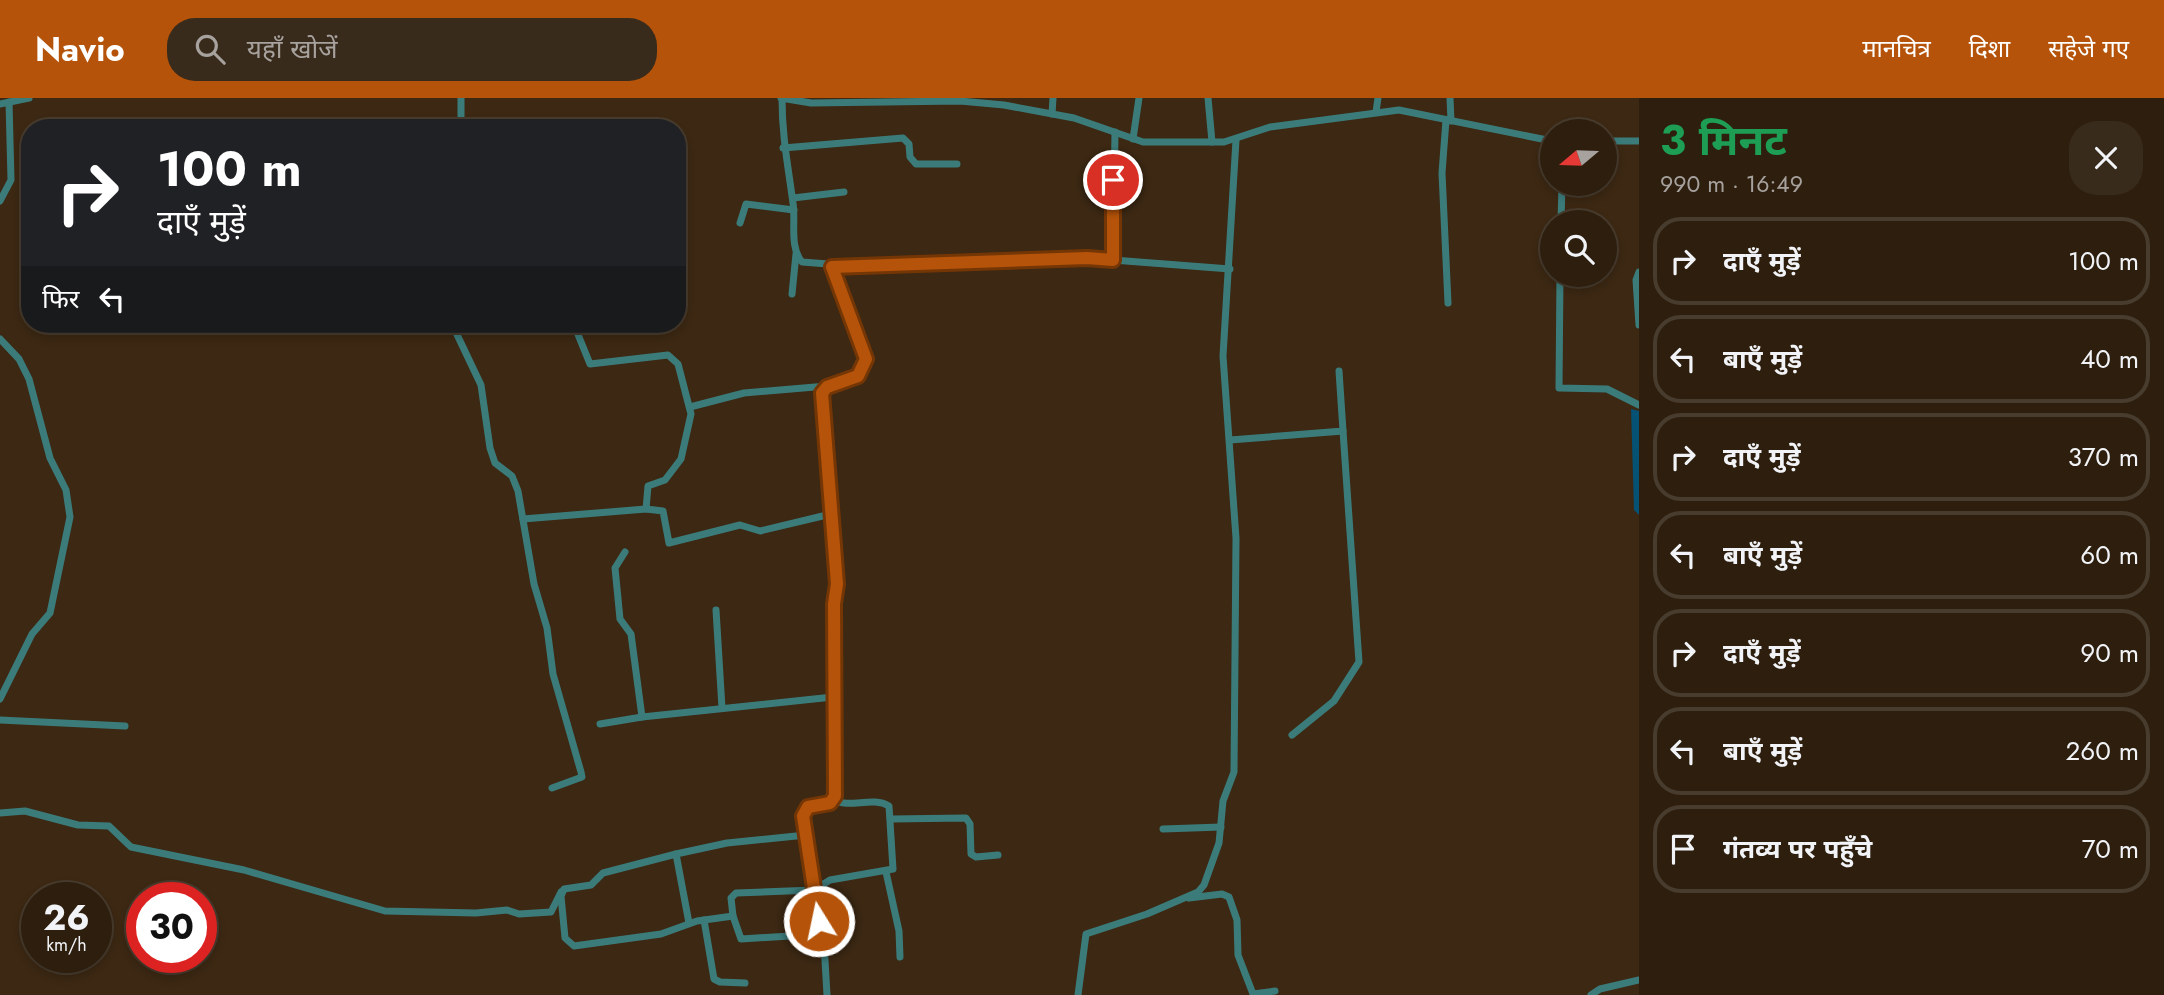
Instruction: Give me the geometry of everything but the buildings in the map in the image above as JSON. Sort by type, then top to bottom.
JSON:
[{"type":"street","points":[[0,104],[29,98]]},
{"type":"street","points":[[461,98],[461,119]]},
{"type":"street","points":[[792,294],[796,254],[794,210],[783,148],[782,98],[1002,101],[1133,139],[1155,142],[1236,140],[1270,127],[1376,112],[1416,111],[1449,121],[1540,139]]},
{"type":"street","points":[[1052,114],[1053,98]]},
{"type":"street","points":[[1133,139],[1139,98]]},
{"type":"street","points":[[1208,98],[1212,142]]},
{"type":"street","points":[[1376,112],[1378,98]]},
{"type":"street","points":[[1448,303],[1442,173],[1450,98]]},
{"type":"street","points":[[0,201],[11,180],[9,102]]},
{"type":"street","points":[[1113,260],[1115,132]]},
{"type":"street","points":[[783,148],[903,138],[909,144],[911,157],[916,164],[957,164]]},
{"type":"street","points":[[1189,898],[1204,885],[1219,843],[1223,801],[1236,761],[1236,538],[1223,356],[1236,140]]},
{"type":"street","points":[[1617,141],[1639,141]]},
{"type":"street","points":[[793,198],[844,192]]},
{"type":"street","points":[[740,223],[746,204],[794,210]]},
{"type":"street","points":[[796,254],[802,262],[832,267],[1087,258],[1230,269]]},
{"type":"street","points":[[690,407],[744,393],[827,387],[858,376],[866,359],[832,267]]},
{"type":"street","points":[[1639,272],[1636,280],[1639,325]]},
{"type":"street","points":[[1560,287],[1559,388],[1611,390],[1639,405]]},
{"type":"street","points":[[456,333],[481,385],[492,455],[499,468],[514,480],[534,583],[545,618],[555,684],[582,777],[552,788]]},
{"type":"street","points":[[577,333],[590,364],[672,356],[678,363],[690,407],[683,454],[665,480],[648,486],[646,509]]},
{"type":"street","points":[[0,340],[19,359],[29,380],[40,428],[52,465],[64,484],[70,509],[51,614],[32,634],[0,699]]},
{"type":"street","points":[[1292,735],[1334,701],[1352,678],[1359,662],[1339,371]]},
{"type":"street","points":[[827,387],[821,399],[837,584],[834,604],[833,800]]},
{"type":"street","points":[[1230,440],[1343,431]]},
{"type":"street","points":[[523,519],[646,509],[663,511],[669,543],[740,525],[760,531],[831,514]]},
{"type":"street","points":[[625,552],[615,568],[620,619],[631,634],[642,717]]},
{"type":"street","points":[[716,610],[722,708]]},
{"type":"street","points":[[0,671],[11,673]]},
{"type":"street","points":[[600,724],[642,717],[833,697]]},
{"type":"street","points":[[0,720],[125,726]]},
{"type":"street","points":[[822,934],[741,939],[733,916],[731,898],[736,893],[814,890],[830,880],[886,872],[894,866],[891,819],[886,804],[841,804],[833,800],[804,810],[806,835],[814,890],[822,934],[827,995]]},
{"type":"street","points":[[0,813],[25,811],[78,825],[109,826],[127,845],[140,849],[244,870],[358,905],[398,913],[507,910],[519,915],[544,914],[551,912],[561,892],[595,883],[603,873],[727,843],[806,835]]},
{"type":"street","points":[[891,819],[966,818],[970,824],[971,854],[976,857],[998,855]]},
{"type":"street","points":[[1163,829],[1221,827]]},
{"type":"street","points":[[676,854],[689,923]]},
{"type":"street","points":[[886,872],[899,931],[900,957]]},
{"type":"street","points":[[561,892],[565,938],[569,945],[661,934],[689,923],[733,916]]},
{"type":"street","points":[[1078,995],[1086,934],[1189,898],[1222,894],[1229,897],[1237,920],[1238,955],[1254,995],[1275,991]]},
{"type":"street","points":[[704,920],[714,979],[720,982],[745,983]]},
{"type":"street","points":[[1591,995],[1600,989],[1639,980]]},
{"type":"water","points":[[1631,409],[1639,411],[1639,515],[1634,510]]},
{"type":"route","points":[[819,921],[803,816],[808,807],[830,803],[835,796],[834,604],[837,590],[821,399],[827,387],[858,376],[866,359],[832,267],[1087,258],[1113,260],[1113,180]]}]
